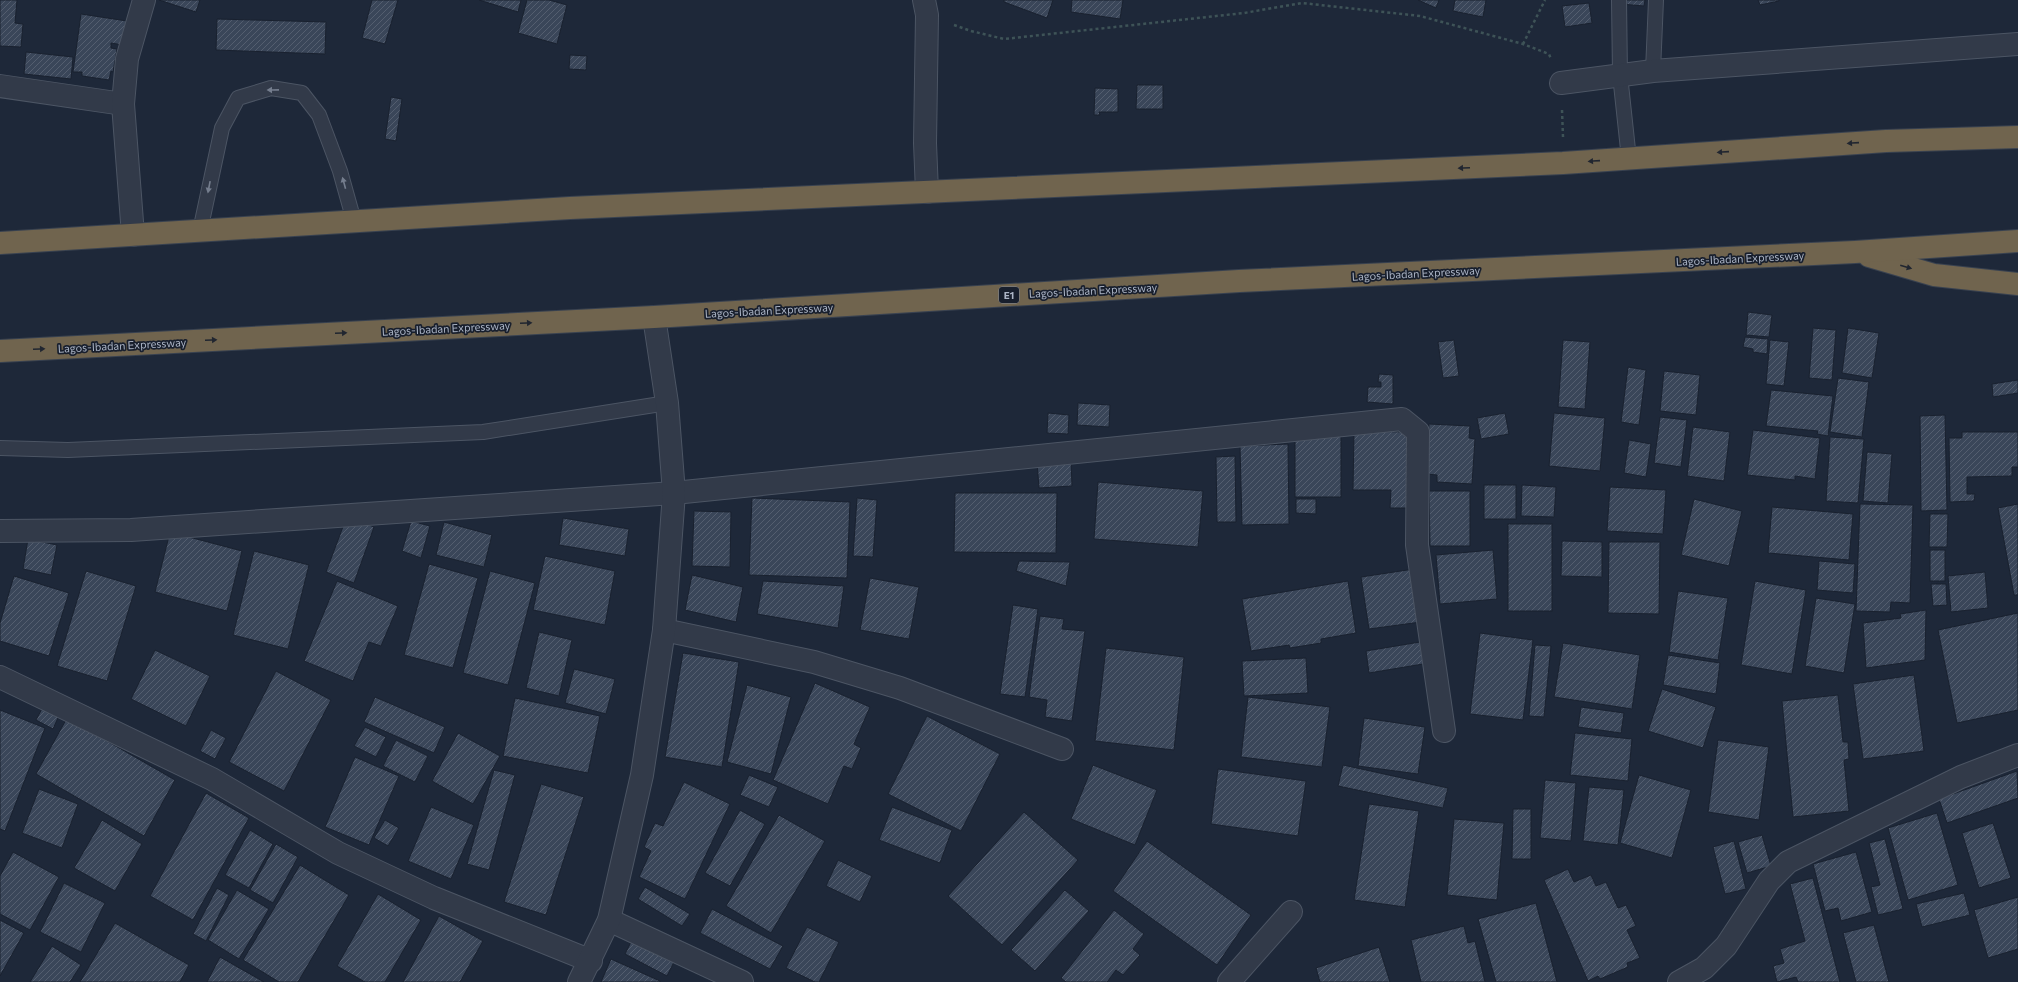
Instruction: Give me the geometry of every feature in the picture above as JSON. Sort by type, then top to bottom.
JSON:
[{"type":"highway","points":[[1886,141],[2018,125]]},
{"type":"highway","points":[[0,243],[570,208],[1563,163],[1886,141],[2018,137]]},
{"type":"highway","name":"Lagos-Ibadan Expressway","points":[[0,351],[654,317],[1239,281],[1855,252],[2018,241]]},
{"type":"highway","points":[[1855,252],[1934,275],[2018,284]]},
{"type":"street","points":[[133,235],[123,104],[127,59],[144,0]]},
{"type":"street","points":[[925,8],[925,143],[927,192]]},
{"type":"street","points":[[1561,83],[1653,71],[2018,44]]},
{"type":"street","points":[[0,86],[123,104]]},
{"type":"street","points":[[579,982],[609,920],[642,775],[664,630],[674,493],[667,403],[654,317]]},
{"type":"street","points":[[0,532],[131,530],[674,493],[1402,419],[1418,432],[1417,545],[1444,731]]},
{"type":"street","points":[[664,630],[814,662],[900,688],[1062,749]]},
{"type":"street","points":[[0,677],[212,779],[338,853],[434,898],[590,961]]},
{"type":"street","points":[[1679,982],[1704,968],[1726,946],[1769,881],[1788,862],[1961,777],[2018,755]]},
{"type":"street","points":[[1229,982],[1291,912]]},
{"type":"street","points":[[609,920],[742,982]]},
{"type":"lane","points":[[1619,0],[1620,75],[1629,159]]},
{"type":"lane","points":[[1653,71],[1656,0]]},
{"type":"lane","points":[[200,231],[222,128],[238,98],[271,88],[302,93],[319,115],[340,171],[354,221]]},
{"type":"lane","points":[[0,448],[68,450],[483,432],[667,403]]},
{"type":"path","points":[[1523,44],[1545,0]]},
{"type":"path","points":[[925,8],[971,31],[1004,39],[1244,13],[1302,2],[1420,16],[1523,44],[1549,54],[1561,83],[1563,163]]},
{"type":"building","points":[[0,0],[17,0],[15,23],[23,24],[21,47],[0,46]]},
{"type":"building","points":[[159,0],[200,0],[196,12]]},
{"type":"building","points":[[372,0],[398,0],[385,44],[362,38]]},
{"type":"building","points":[[479,0],[521,0],[518,12]]},
{"type":"building","points":[[527,0],[549,0],[567,5],[557,44],[518,33]]},
{"type":"building","points":[[1004,0],[1053,0],[1047,18],[1004,2]]},
{"type":"building","points":[[1072,0],[1123,0],[1120,19],[1071,12]]},
{"type":"building","points":[[1418,0],[1439,0],[1436,8]]},
{"type":"building","points":[[1455,0],[1486,0],[1483,17],[1453,11]]},
{"type":"building","points":[[1620,0],[1645,0],[1644,6],[1620,4]]},
{"type":"building","points":[[1758,0],[1779,0],[1779,1],[1760,5]]},
{"type":"building","points":[[1589,3],[1592,23],[1565,27],[1562,6]]},
{"type":"building","points":[[81,14],[127,21],[123,45],[111,43],[111,48],[117,49],[113,72],[111,71],[109,80],[82,76],[82,72],[73,72]]},
{"type":"building","points":[[217,19],[326,22],[325,54],[216,50]]},
{"type":"building","points":[[26,52],[73,57],[71,79],[24,74]]},
{"type":"building","points":[[570,55],[587,56],[586,70],[569,69]]},
{"type":"building","points":[[1137,85],[1163,85],[1163,109],[1136,109]]},
{"type":"building","points":[[1095,88],[1118,89],[1118,112],[1099,112],[1100,115],[1094,115]]},
{"type":"building","points":[[391,97],[402,99],[396,141],[385,139]]},
{"type":"building","points":[[1748,312],[1772,315],[1769,337],[1746,335]]},
{"type":"building","points":[[1813,328],[1836,330],[1832,380],[1809,378]]},
{"type":"building","points":[[1848,328],[1879,333],[1872,378],[1842,373]]},
{"type":"building","points":[[1745,337],[1768,339],[1767,354],[1753,352],[1753,349],[1743,347]]},
{"type":"building","points":[[1454,340],[1459,376],[1443,378],[1438,342]]},
{"type":"building","points":[[1563,340],[1590,342],[1585,409],[1558,407]]},
{"type":"building","points":[[1770,340],[1789,342],[1784,386],[1766,384]]},
{"type":"building","points":[[1628,367],[1646,370],[1639,425],[1621,422]]},
{"type":"building","points":[[1664,371],[1700,375],[1696,415],[1660,411]]},
{"type":"building","points":[[1379,374],[1393,375],[1393,404],[1367,402],[1368,387],[1381,387],[1381,382],[1378,382]]},
{"type":"building","points":[[1838,378],[1869,382],[1862,437],[1830,432]]},
{"type":"building","points":[[2018,380],[2018,393],[1993,397],[1992,384]]},
{"type":"building","points":[[1771,390],[1833,396],[1828,436],[1817,434],[1818,431],[1766,426]]},
{"type":"building","points":[[1078,403],[1110,405],[1109,427],[1077,425]]},
{"type":"building","points":[[1048,413],[1069,415],[1068,434],[1047,433]]},
{"type":"building","points":[[1505,413],[1509,434],[1481,439],[1477,418]]},
{"type":"building","points":[[1554,413],[1605,418],[1600,471],[1549,466]]},
{"type":"building","points":[[1945,415],[1947,510],[1921,511],[1920,416]]},
{"type":"building","points":[[1660,417],[1687,420],[1681,467],[1654,463]]},
{"type":"building","points":[[1429,424],[1470,426],[1469,438],[1475,439],[1472,484],[1437,482],[1437,475],[1426,474]]},
{"type":"building","points":[[1693,427],[1730,432],[1724,481],[1687,476]]},
{"type":"building","points":[[1753,430],[1820,438],[1815,479],[1795,476],[1795,480],[1747,475]]},
{"type":"building","points":[[1354,431],[1408,432],[1407,508],[1390,508],[1391,490],[1353,490]]},
{"type":"building","points":[[1962,432],[2018,432],[2018,467],[2012,467],[2012,476],[1967,477],[1967,494],[1975,494],[1974,501],[1950,502],[1949,438],[1962,438]]},
{"type":"building","points":[[1295,436],[1341,436],[1341,497],[1295,497]]},
{"type":"building","points":[[1830,437],[1864,439],[1858,503],[1826,501]]},
{"type":"building","points":[[1629,440],[1651,444],[1646,477],[1624,473]]},
{"type":"building","points":[[1288,444],[1289,524],[1242,525],[1240,446]]},
{"type":"building","points":[[1867,452],[1892,454],[1888,503],[1863,501]]},
{"type":"building","points":[[1235,456],[1236,522],[1217,522],[1216,457]]},
{"type":"building","points":[[1071,460],[1072,486],[1039,488],[1037,462]]},
{"type":"building","points":[[1098,482],[1203,491],[1198,547],[1094,539]]},
{"type":"building","points":[[1484,485],[1516,485],[1516,519],[1484,519]]},
{"type":"building","points":[[1522,485],[1556,487],[1554,517],[1521,516]]},
{"type":"building","points":[[1610,487],[1666,490],[1663,534],[1607,531]]},
{"type":"building","points":[[1429,491],[1470,491],[1470,546],[1430,546]]},
{"type":"building","points":[[955,493],[1057,493],[1056,553],[954,552]]},
{"type":"building","points":[[752,498],[850,502],[847,578],[749,575]]},
{"type":"building","points":[[857,498],[877,500],[873,557],[853,556]]},
{"type":"building","points":[[1296,499],[1316,499],[1316,514],[1296,513]]},
{"type":"building","points":[[1694,499],[1742,511],[1729,566],[1681,555]]},
{"type":"building","points":[[1860,504],[1913,505],[1910,603],[1891,602],[1890,612],[1856,611]]},
{"type":"building","points":[[2018,504],[2018,595],[2014,595],[1998,508]]},
{"type":"building","points":[[1772,507],[1853,514],[1849,560],[1768,553]]},
{"type":"building","points":[[694,511],[731,512],[730,567],[692,566]]},
{"type":"building","points":[[1930,514],[1948,514],[1947,547],[1929,547]]},
{"type":"building","points":[[347,516],[374,527],[354,583],[326,572]]},
{"type":"building","points":[[563,518],[629,529],[625,556],[559,545]]},
{"type":"building","points":[[411,521],[430,526],[421,558],[402,551]]},
{"type":"building","points":[[444,522],[492,535],[484,567],[436,555]]},
{"type":"building","points":[[1508,524],[1552,524],[1552,611],[1508,611]]},
{"type":"building","points":[[170,532],[242,551],[227,611],[155,592]]},
{"type":"building","points":[[28,539],[57,545],[51,575],[23,569]]},
{"type":"building","points":[[1562,541],[1602,542],[1602,577],[1561,576]]},
{"type":"building","points":[[1609,542],[1660,542],[1659,614],[1608,613]]},
{"type":"building","points":[[1493,550],[1497,599],[1440,604],[1436,555]]},
{"type":"building","points":[[1930,550],[1945,550],[1945,581],[1930,581]]},
{"type":"building","points":[[254,551],[309,565],[288,649],[233,635]]},
{"type":"building","points":[[545,556],[615,571],[605,625],[533,610]]},
{"type":"building","points":[[1019,561],[1070,562],[1066,586],[1016,571]]},
{"type":"building","points":[[1819,561],[1855,564],[1853,593],[1817,590]]},
{"type":"building","points":[[429,564],[478,578],[453,668],[404,655]]},
{"type":"building","points":[[1414,569],[1421,622],[1369,629],[1361,577]]},
{"type":"building","points":[[86,571],[136,586],[107,681],[57,666]]},
{"type":"building","points":[[490,571],[535,583],[508,685],[463,673]]},
{"type":"building","points":[[1985,572],[1988,608],[1951,612],[1948,576]]},
{"type":"building","points":[[692,575],[743,587],[736,622],[685,610]]},
{"type":"building","points":[[14,576],[69,593],[49,656],[0,641],[0,623]]},
{"type":"building","points":[[870,578],[919,587],[909,639],[860,630]]},
{"type":"building","points":[[337,581],[398,606],[381,646],[369,642],[353,681],[304,661]]},
{"type":"building","points":[[763,581],[844,586],[838,628],[757,614]]},
{"type":"building","points":[[1348,581],[1356,633],[1321,639],[1321,643],[1290,648],[1289,645],[1251,651],[1242,599]]},
{"type":"building","points":[[1755,581],[1806,590],[1792,674],[1741,665]]},
{"type":"building","points":[[1931,584],[1946,584],[1947,605],[1933,606]]},
{"type":"building","points":[[1678,591],[1728,598],[1718,660],[1669,652]]},
{"type":"building","points":[[1816,598],[1855,604],[1844,673],[1805,666]]},
{"type":"building","points":[[1013,605],[1038,609],[1025,697],[1000,694]]},
{"type":"building","points":[[1926,610],[1925,660],[1866,668],[1863,623],[1901,618],[1900,614]]},
{"type":"building","points":[[2018,613],[2018,710],[1957,723],[1938,630]]},
{"type":"building","points":[[1040,616],[1064,619],[1062,629],[1085,631],[1072,721],[1045,717],[1047,700],[1029,697]]},
{"type":"building","points":[[539,632],[572,640],[559,696],[526,688]]},
{"type":"building","points":[[1480,633],[1533,640],[1523,720],[1470,714]]},
{"type":"building","points":[[1420,642],[1423,664],[1369,673],[1366,651]]},
{"type":"building","points":[[1563,643],[1640,655],[1632,709],[1554,697]]},
{"type":"building","points":[[1535,645],[1551,646],[1544,717],[1529,716]]},
{"type":"building","points":[[1106,648],[1184,657],[1174,750],[1095,741]]},
{"type":"building","points":[[155,650],[210,676],[186,726],[131,699]]},
{"type":"building","points":[[683,653],[739,662],[722,767],[665,757]]},
{"type":"building","points":[[1668,655],[1720,663],[1716,694],[1663,685]]},
{"type":"building","points":[[1306,658],[1308,693],[1244,696],[1242,661]]},
{"type":"building","points":[[574,669],[615,679],[606,714],[565,703]]},
{"type":"building","points":[[276,671],[331,700],[284,791],[229,762]]},
{"type":"building","points":[[1914,675],[1924,751],[1863,759],[1853,684]]},
{"type":"building","points":[[815,683],[870,707],[854,744],[861,748],[852,769],[844,766],[828,804],[773,780]]},
{"type":"building","points":[[747,685],[791,697],[771,774],[727,762]]},
{"type":"building","points":[[1662,689],[1716,707],[1703,748],[1648,731]]},
{"type":"building","points":[[1838,695],[1843,742],[1848,742],[1849,759],[1844,760],[1849,811],[1793,817],[1782,701]]},
{"type":"building","points":[[375,697],[445,727],[434,753],[364,722]]},
{"type":"building","points":[[1248,697],[1330,707],[1322,767],[1241,757]]},
{"type":"building","points":[[515,698],[600,716],[588,773],[503,756]]},
{"type":"building","points":[[45,703],[61,711],[53,729],[36,720]]},
{"type":"building","points":[[1581,707],[1624,713],[1621,733],[1578,727]]},
{"type":"building","points":[[0,710],[45,728],[5,831],[0,829]]},
{"type":"building","points":[[927,716],[1000,754],[961,831],[888,794]]},
{"type":"building","points":[[67,718],[175,780],[144,836],[36,774]]},
{"type":"building","points":[[1364,718],[1425,727],[1418,774],[1358,766]]},
{"type":"building","points":[[365,727],[386,737],[376,757],[354,746]]},
{"type":"building","points":[[211,730],[226,738],[215,759],[200,751]]},
{"type":"building","points":[[458,733],[500,756],[473,804],[432,781]]},
{"type":"building","points":[[1575,733],[1632,739],[1628,781],[1570,775]]},
{"type":"building","points":[[396,740],[428,756],[415,782],[383,766]]},
{"type":"building","points":[[1718,740],[1769,747],[1759,820],[1708,812]]},
{"type":"building","points":[[355,757],[399,776],[369,845],[325,827]]},
{"type":"building","points":[[1093,765],[1157,790],[1135,845],[1071,819]]},
{"type":"building","points":[[1343,765],[1448,788],[1443,808],[1338,786]]},
{"type":"building","points":[[1218,769],[1306,781],[1298,836],[1211,824]]},
{"type":"building","points":[[494,770],[515,775],[489,870],[467,864]]},
{"type":"building","points":[[2017,771],[2018,798],[1947,823],[1939,799]]},
{"type":"building","points":[[749,775],[778,787],[769,807],[740,795]]},
{"type":"building","points":[[1639,775],[1691,790],[1672,858],[1620,843]]},
{"type":"building","points":[[1545,780],[1576,783],[1571,841],[1540,838]]},
{"type":"building","points":[[684,782],[730,804],[685,899],[639,877],[651,851],[644,847],[655,823],[663,826]]},
{"type":"building","points":[[541,784],[584,797],[546,915],[504,902]]},
{"type":"building","points":[[1589,787],[1624,790],[1618,845],[1583,841]]},
{"type":"building","points":[[39,789],[78,804],[62,848],[22,833]]},
{"type":"building","points":[[206,793],[249,818],[193,920],[150,896]]},
{"type":"building","points":[[1369,804],[1419,811],[1405,907],[1354,900]]},
{"type":"building","points":[[431,807],[474,825],[451,879],[408,861]]},
{"type":"building","points":[[892,807],[952,830],[940,863],[879,840]]},
{"type":"building","points":[[1513,809],[1531,809],[1531,859],[1512,859]]},
{"type":"building","points":[[740,810],[765,824],[730,886],[705,873]]},
{"type":"building","points":[[1024,812],[1078,860],[1002,945],[948,896]]},
{"type":"building","points":[[1937,813],[1958,885],[1908,900],[1888,828]]},
{"type":"building","points":[[779,815],[825,841],[771,933],[726,906]]},
{"type":"building","points":[[1454,819],[1504,823],[1497,900],[1447,895]]},
{"type":"building","points":[[102,820],[142,844],[115,891],[74,868]]},
{"type":"building","points":[[385,820],[399,828],[388,846],[374,838]]},
{"type":"building","points":[[1993,823],[2011,878],[1979,888],[1962,833]]},
{"type":"building","points":[[250,830],[273,844],[249,888],[225,875]]},
{"type":"building","points":[[1762,835],[1771,866],[1747,873],[1738,842]]},
{"type":"building","points":[[1885,839],[1903,909],[1878,915],[1871,887],[1880,885],[1869,843]]},
{"type":"building","points":[[1147,841],[1251,915],[1217,965],[1113,891]]},
{"type":"building","points":[[1734,841],[1746,889],[1725,894],[1713,847]]},
{"type":"building","points":[[276,844],[298,857],[273,903],[250,890]]},
{"type":"building","points":[[13,852],[59,877],[30,930],[0,914],[0,876]]},
{"type":"building","points":[[1856,852],[1872,912],[1841,921],[1838,908],[1825,911],[1813,864]]},
{"type":"building","points":[[838,860],[872,876],[860,902],[826,886]]},
{"type":"building","points":[[300,865],[349,895],[298,982],[279,982],[243,960]]},
{"type":"building","points":[[1568,869],[1574,882],[1591,875],[1596,886],[1606,882],[1618,908],[1626,905],[1636,926],[1627,930],[1640,958],[1627,963],[1628,967],[1600,979],[1598,976],[1588,981],[1544,880]]},
{"type":"building","points":[[1813,878],[1840,982],[1798,982],[1796,977],[1777,982],[1773,966],[1784,963],[1780,949],[1805,941],[1790,884]]},
{"type":"building","points":[[64,883],[105,903],[81,952],[40,932]]},
{"type":"building","points":[[645,887],[690,914],[682,926],[638,899]]},
{"type":"building","points":[[217,888],[229,895],[206,941],[193,934]]},
{"type":"building","points":[[237,890],[269,909],[239,959],[208,940]]},
{"type":"building","points":[[1065,890],[1089,911],[1035,971],[1011,950]]},
{"type":"building","points":[[1964,893],[1970,915],[1922,927],[1916,904]]},
{"type":"building","points":[[378,894],[421,920],[385,982],[365,982],[337,966]]},
{"type":"building","points":[[2018,897],[2018,949],[1988,958],[1974,910]]},
{"type":"building","points":[[1536,903],[1557,982],[1496,982],[1478,919]]},
{"type":"building","points":[[712,909],[783,946],[770,969],[700,933]]},
{"type":"building","points":[[1114,910],[1144,934],[1133,949],[1140,955],[1123,975],[1116,970],[1107,982],[1066,982],[1061,978]]},
{"type":"building","points":[[439,916],[483,941],[460,982],[403,982]]},
{"type":"building","points":[[0,920],[24,933],[0,976]]},
{"type":"building","points":[[115,923],[189,965],[180,982],[80,982]]},
{"type":"building","points":[[1874,925],[1889,982],[1856,982],[1843,933]]},
{"type":"building","points":[[1464,926],[1468,943],[1475,941],[1485,982],[1421,982],[1411,940]]},
{"type":"building","points":[[807,927],[839,942],[819,982],[815,982],[786,968]]},
{"type":"building","points":[[634,936],[676,958],[667,976],[625,954]]},
{"type":"building","points":[[52,946],[81,965],[70,982],[30,982]]},
{"type":"building","points":[[1379,947],[1390,982],[1320,982],[1316,968]]},
{"type":"building","points":[[220,957],[264,982],[207,982]]},
{"type":"building","points":[[611,959],[660,981],[660,982],[601,982]]}]
